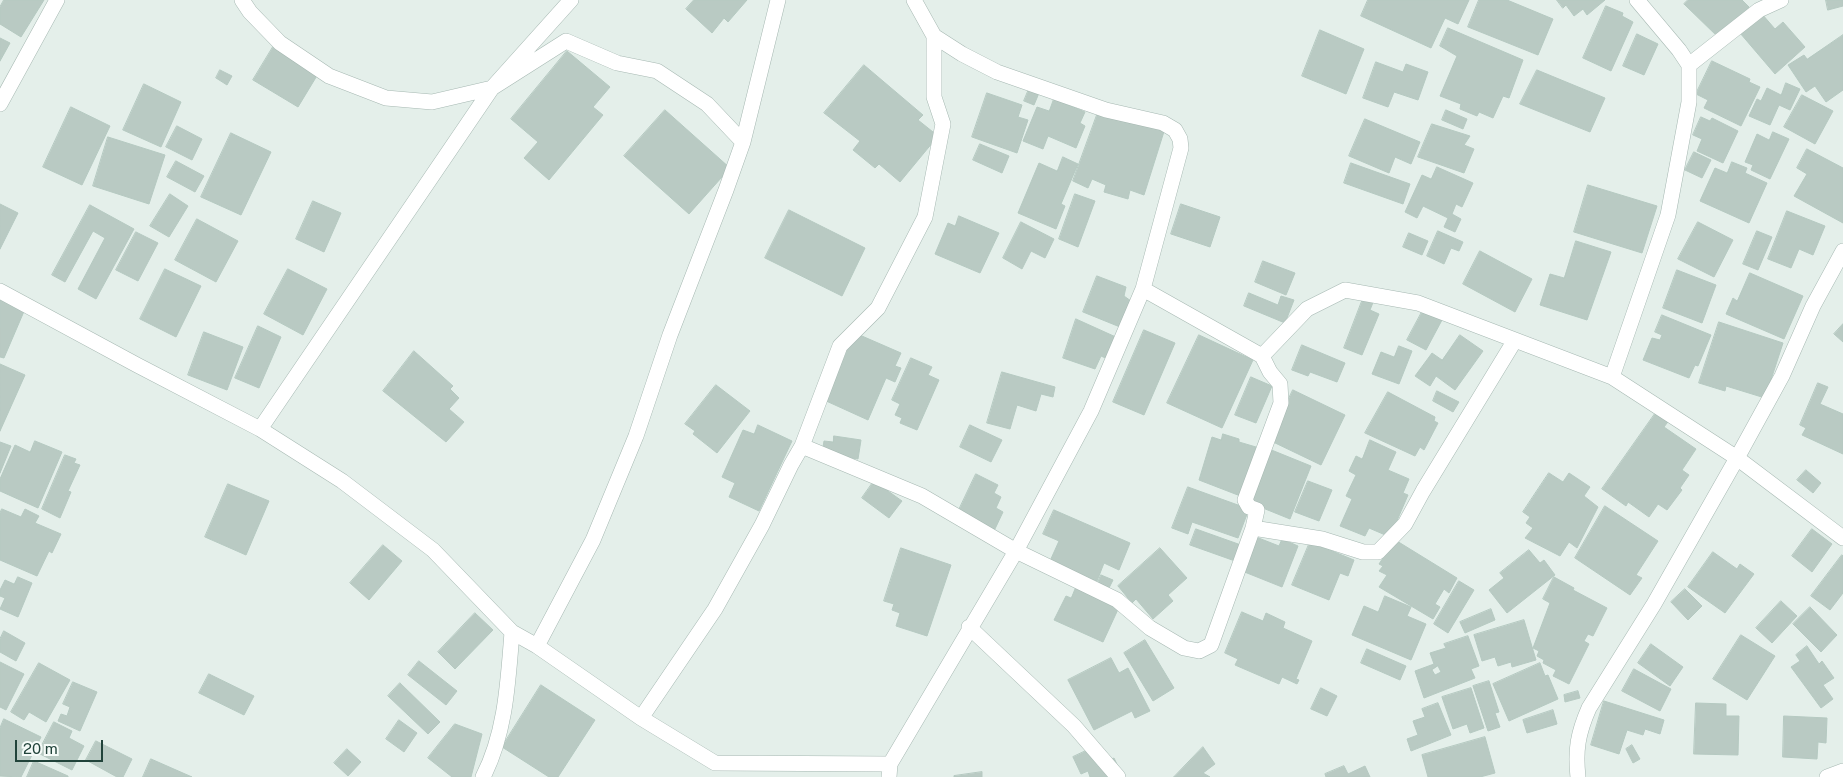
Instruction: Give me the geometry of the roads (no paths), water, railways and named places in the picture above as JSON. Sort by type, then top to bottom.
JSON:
[{"type":"street","points":[[0,104],[57,0]]},
{"type":"street","points":[[242,0],[250,12],[280,43],[328,76],[386,98],[432,102],[492,88],[566,41],[617,63],[657,71],[707,104],[743,142]]},
{"type":"street","points":[[260,429],[492,88],[571,0]]},
{"type":"street","points":[[536,646],[593,540],[636,436],[670,336],[743,142],[778,0]]},
{"type":"street","points":[[0,291],[137,366],[260,429],[342,481],[433,550],[512,632],[536,646],[641,718],[713,770],[889,770],[969,627],[1016,551],[1091,411],[1143,289],[1182,148],[1175,130],[1163,123],[1106,110],[997,72],[962,54],[934,36],[914,0]]},
{"type":"street","points":[[1612,377],[1668,215],[1689,102],[1689,65],[1679,50],[1637,0]]},
{"type":"street","points":[[1689,65],[1759,10],[1781,0]]},
{"type":"street","points":[[641,718],[715,609],[762,525],[802,446],[840,346],[878,308],[925,217],[943,124],[934,97],[934,36]]},
{"type":"street","points":[[1578,777],[1576,755],[1578,741],[1582,723],[1589,708],[1654,604],[1737,458],[1782,376],[1812,306],[1843,251]]},
{"type":"street","points":[[802,446],[922,496],[1016,551],[1117,600],[1150,628],[1184,648],[1199,650],[1211,645],[1253,528],[1257,510],[1249,507],[1245,500],[1281,404],[1280,384],[1270,372],[1262,356],[1143,289]]},
{"type":"street","points":[[1262,356],[1307,309],[1344,290],[1418,303],[1612,377],[1737,458],[1843,538]]},
{"type":"street","points":[[1253,528],[1322,538],[1363,552],[1378,552],[1405,524],[1515,340]]},
{"type":"street","points":[[969,627],[1074,726],[1118,777]]},
{"type":"street","points":[[483,777],[495,748],[505,708],[512,632]]},
{"type":"street","points":[[1827,777],[1843,771]]}]
